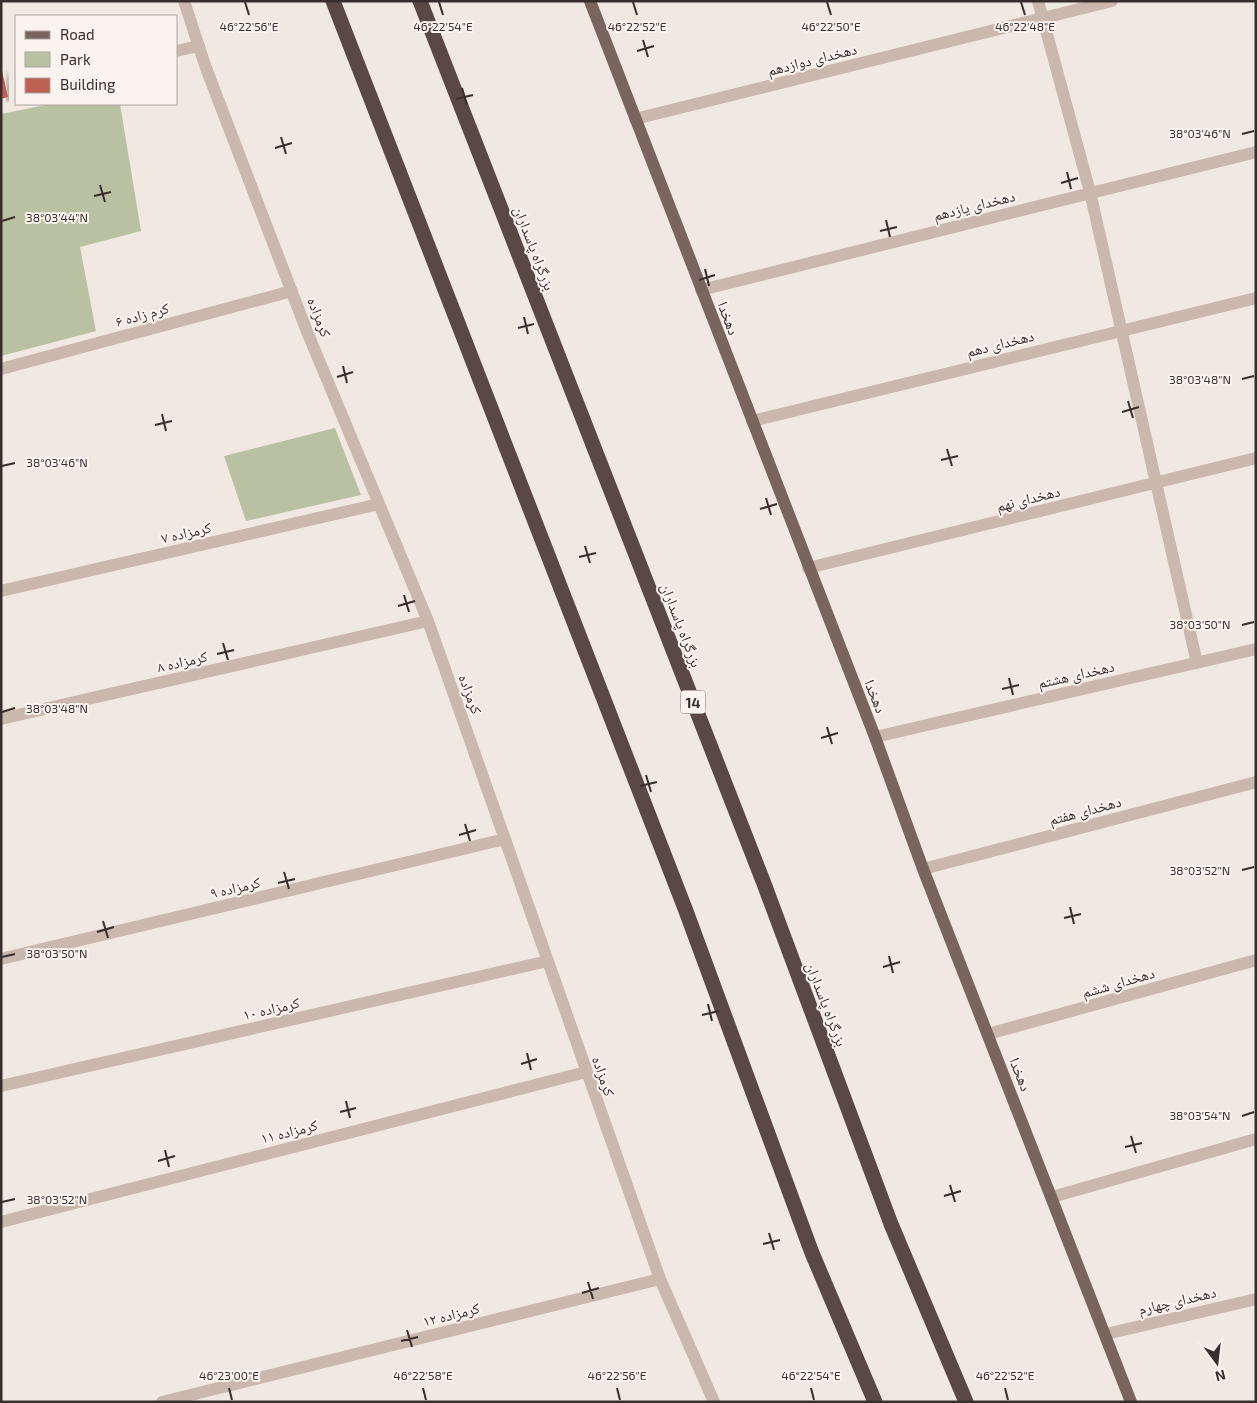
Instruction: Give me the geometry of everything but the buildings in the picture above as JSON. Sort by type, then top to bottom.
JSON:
[{"type":"highway","points":[[333,1],[686,911],[812,1253],[876,1402]]},
{"type":"highway","name":"بزرگراه پاسداران","points":[[420,1],[763,881],[891,1224],[966,1402]]},
{"type":"main road","name":"دهخدا","points":[[590,1],[875,737],[923,869],[1131,1402]]},
{"type":"street","name":"کرمزاده","points":[[184,1],[199,46],[292,291],[428,621],[660,1279],[714,1402]]},
{"type":"street","points":[[1038,1],[1090,192],[1197,663]]},
{"type":"street","name":"دهخدای دوازدهم","points":[[635,120],[1112,1]]},
{"type":"street","points":[[178,51],[199,46]]},
{"type":"street","name":"دهخدای یازدهم","points":[[701,290],[1256,152]]},
{"type":"street","name":"کرم زاده ۶","points":[[1,369],[292,291]]},
{"type":"street","name":"دهخدای دهم","points":[[752,421],[1256,298]]},
{"type":"street","name":"دهخدای نهم","points":[[808,568],[1256,458]]},
{"type":"street","name":"کرمزاده ٧","points":[[1,591],[379,504]]},
{"type":"street","name":"کرمزاده ٨","points":[[1,719],[428,621]]},
{"type":"street","name":"دهخدای هشتم","points":[[875,737],[1256,649]]},
{"type":"street","name":"دهخدای هفتم","points":[[923,869],[1256,782]]},
{"type":"street","name":"کرمزاده ٩","points":[[1,959],[505,839]]},
{"type":"street","name":"دهخدای ششم","points":[[988,1034],[1256,960]]},
{"type":"street","name":"کرمزاده ١٠","points":[[1,1086],[548,961]]},
{"type":"street","name":"کرمزاده ١١","points":[[1,1222],[586,1072]]},
{"type":"street","points":[[1052,1197],[1256,1139]]},
{"type":"street","name":"کرمزاده ١٢","points":[[162,1402],[660,1279]]},
{"type":"street","name":"دهخدای چهارم","points":[[1106,1334],[1256,1299]]},
{"type":"green space","points":[[45,105],[120,105],[141,231],[80,247],[96,331],[1,356],[1,114]]},
{"type":"green space","points":[[335,428],[361,495],[246,521],[224,456]]}]
